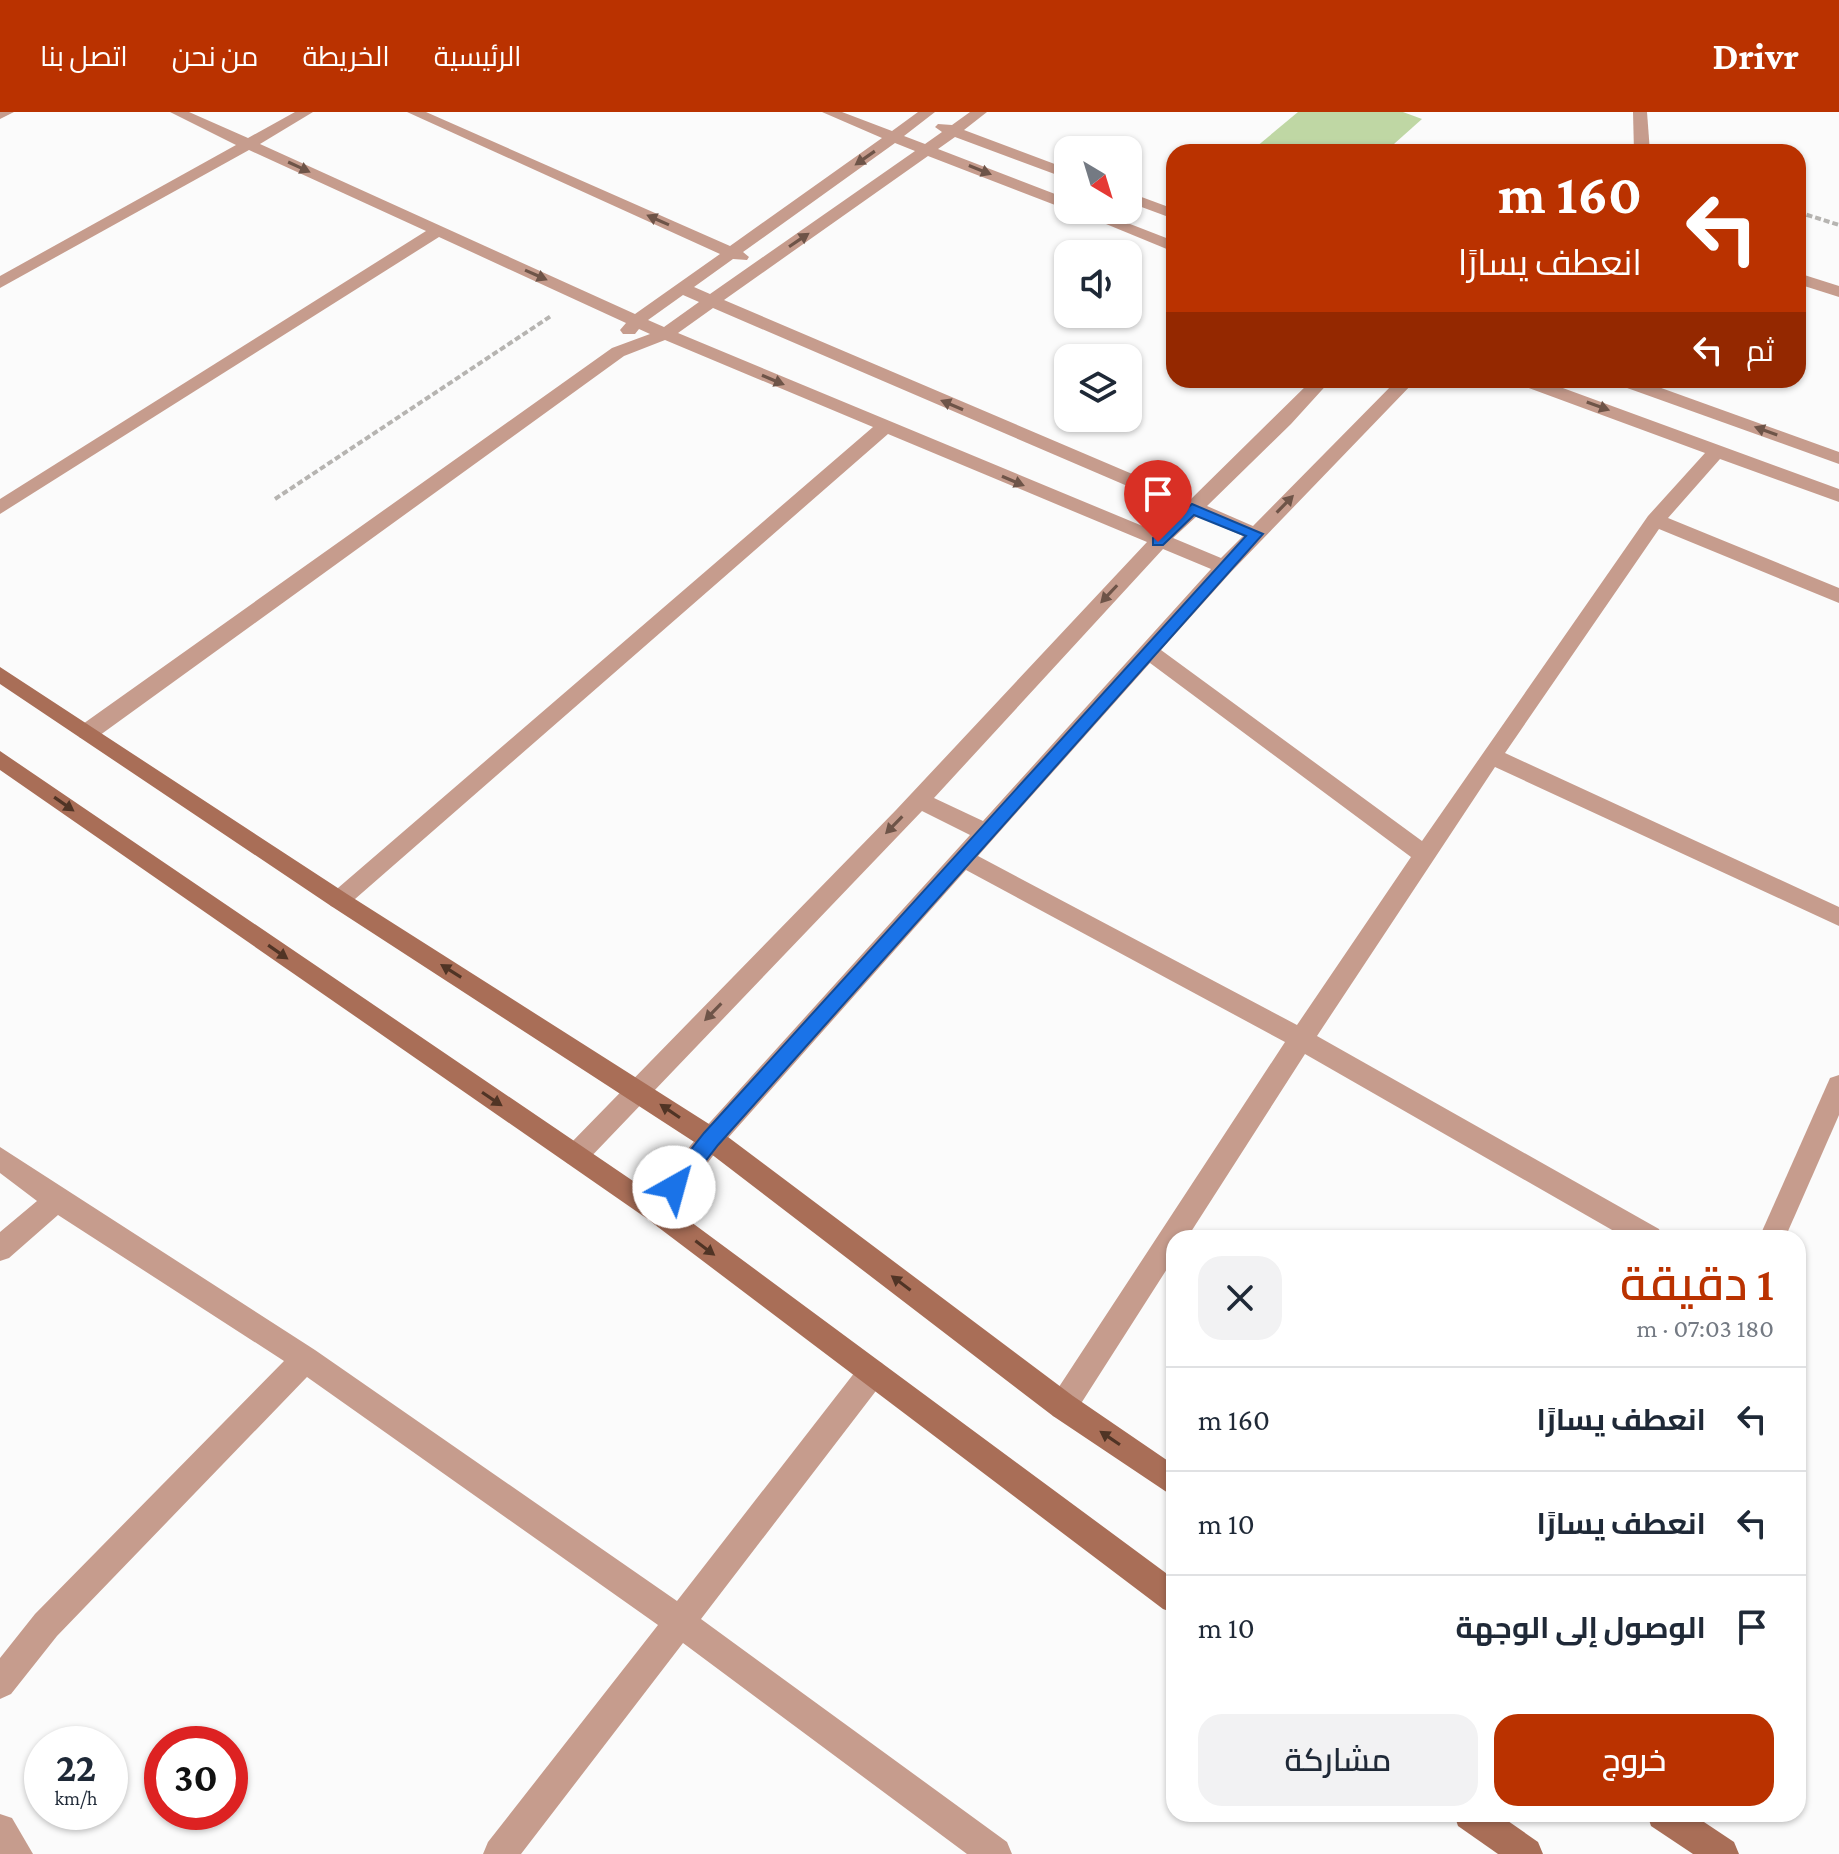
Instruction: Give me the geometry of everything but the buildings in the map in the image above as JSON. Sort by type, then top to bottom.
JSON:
[{"type":"main road","points":[[0,674],[339,900],[711,1139],[1063,1406],[1166,1477]]},
{"type":"main road","points":[[0,759],[655,1210],[1166,1592]]},
{"type":"main road","points":[[1481,1822],[1526,1854]]},
{"type":"main road","points":[[1675,1822],[1722,1854]]},
{"type":"street","points":[[0,115],[7,112]]},
{"type":"street","points":[[177,112],[665,334],[1224,567]]},
{"type":"street","points":[[0,283],[306,112]]},
{"type":"street","points":[[414,112],[761,266]]},
{"type":"street","points":[[829,112],[1054,200]]},
{"type":"street","points":[[88,732],[618,352],[665,334],[930,151],[980,112]]},
{"type":"street","points":[[1640,112],[1642,144]]},
{"type":"street","points":[[618,352],[624,336],[636,321],[894,138],[918,114],[1054,169]]},
{"type":"street","points":[[1142,202],[1166,211]]},
{"type":"street","points":[[1116,224],[1166,244]]},
{"type":"street","points":[[0,508],[438,231]]},
{"type":"street","points":[[1806,281],[1839,292]]},
{"type":"street","points":[[681,288],[1256,534]]},
{"type":"street","points":[[576,1155],[919,800],[1158,542],[1314,388]]},
{"type":"street","points":[[655,1210],[711,1139],[1224,567],[1399,388]]},
{"type":"street","points":[[1546,388],[1839,496]]},
{"type":"street","points":[[1650,388],[1839,458]]},
{"type":"street","points":[[339,900],[884,427]]},
{"type":"street","points":[[1177,1230],[1491,756],[1655,520],[1718,450]]},
{"type":"street","points":[[1655,520],[1839,596]]},
{"type":"street","points":[[1149,652],[1425,855]]},
{"type":"street","points":[[1491,756],[1839,917]]},
{"type":"street","points":[[919,800],[985,832]]},
{"type":"street","points":[[962,858],[1301,1039],[1636,1230]]},
{"type":"street","points":[[1776,1230],[1839,1086]]},
{"type":"street","points":[[0,1158],[57,1200],[305,1359],[680,1622],[995,1854]]},
{"type":"street","points":[[0,1249],[57,1200]]},
{"type":"street","points":[[1063,1406],[1166,1247]]},
{"type":"street","points":[[0,1683],[46,1625],[305,1359]]},
{"type":"street","points":[[500,1854],[872,1373]]},
{"type":"street","points":[[0,1830],[16,1854]]},
{"type":"path","points":[[1806,215],[1839,225]]},
{"type":"path","points":[[275,499],[582,295]]},
{"type":"green space","points":[[1298,112],[1403,112],[1422,119],[1394,144],[1260,144]]},
{"type":"route","points":[[674,1187],[711,1139],[1256,534],[1192,508],[1158,542]]}]
